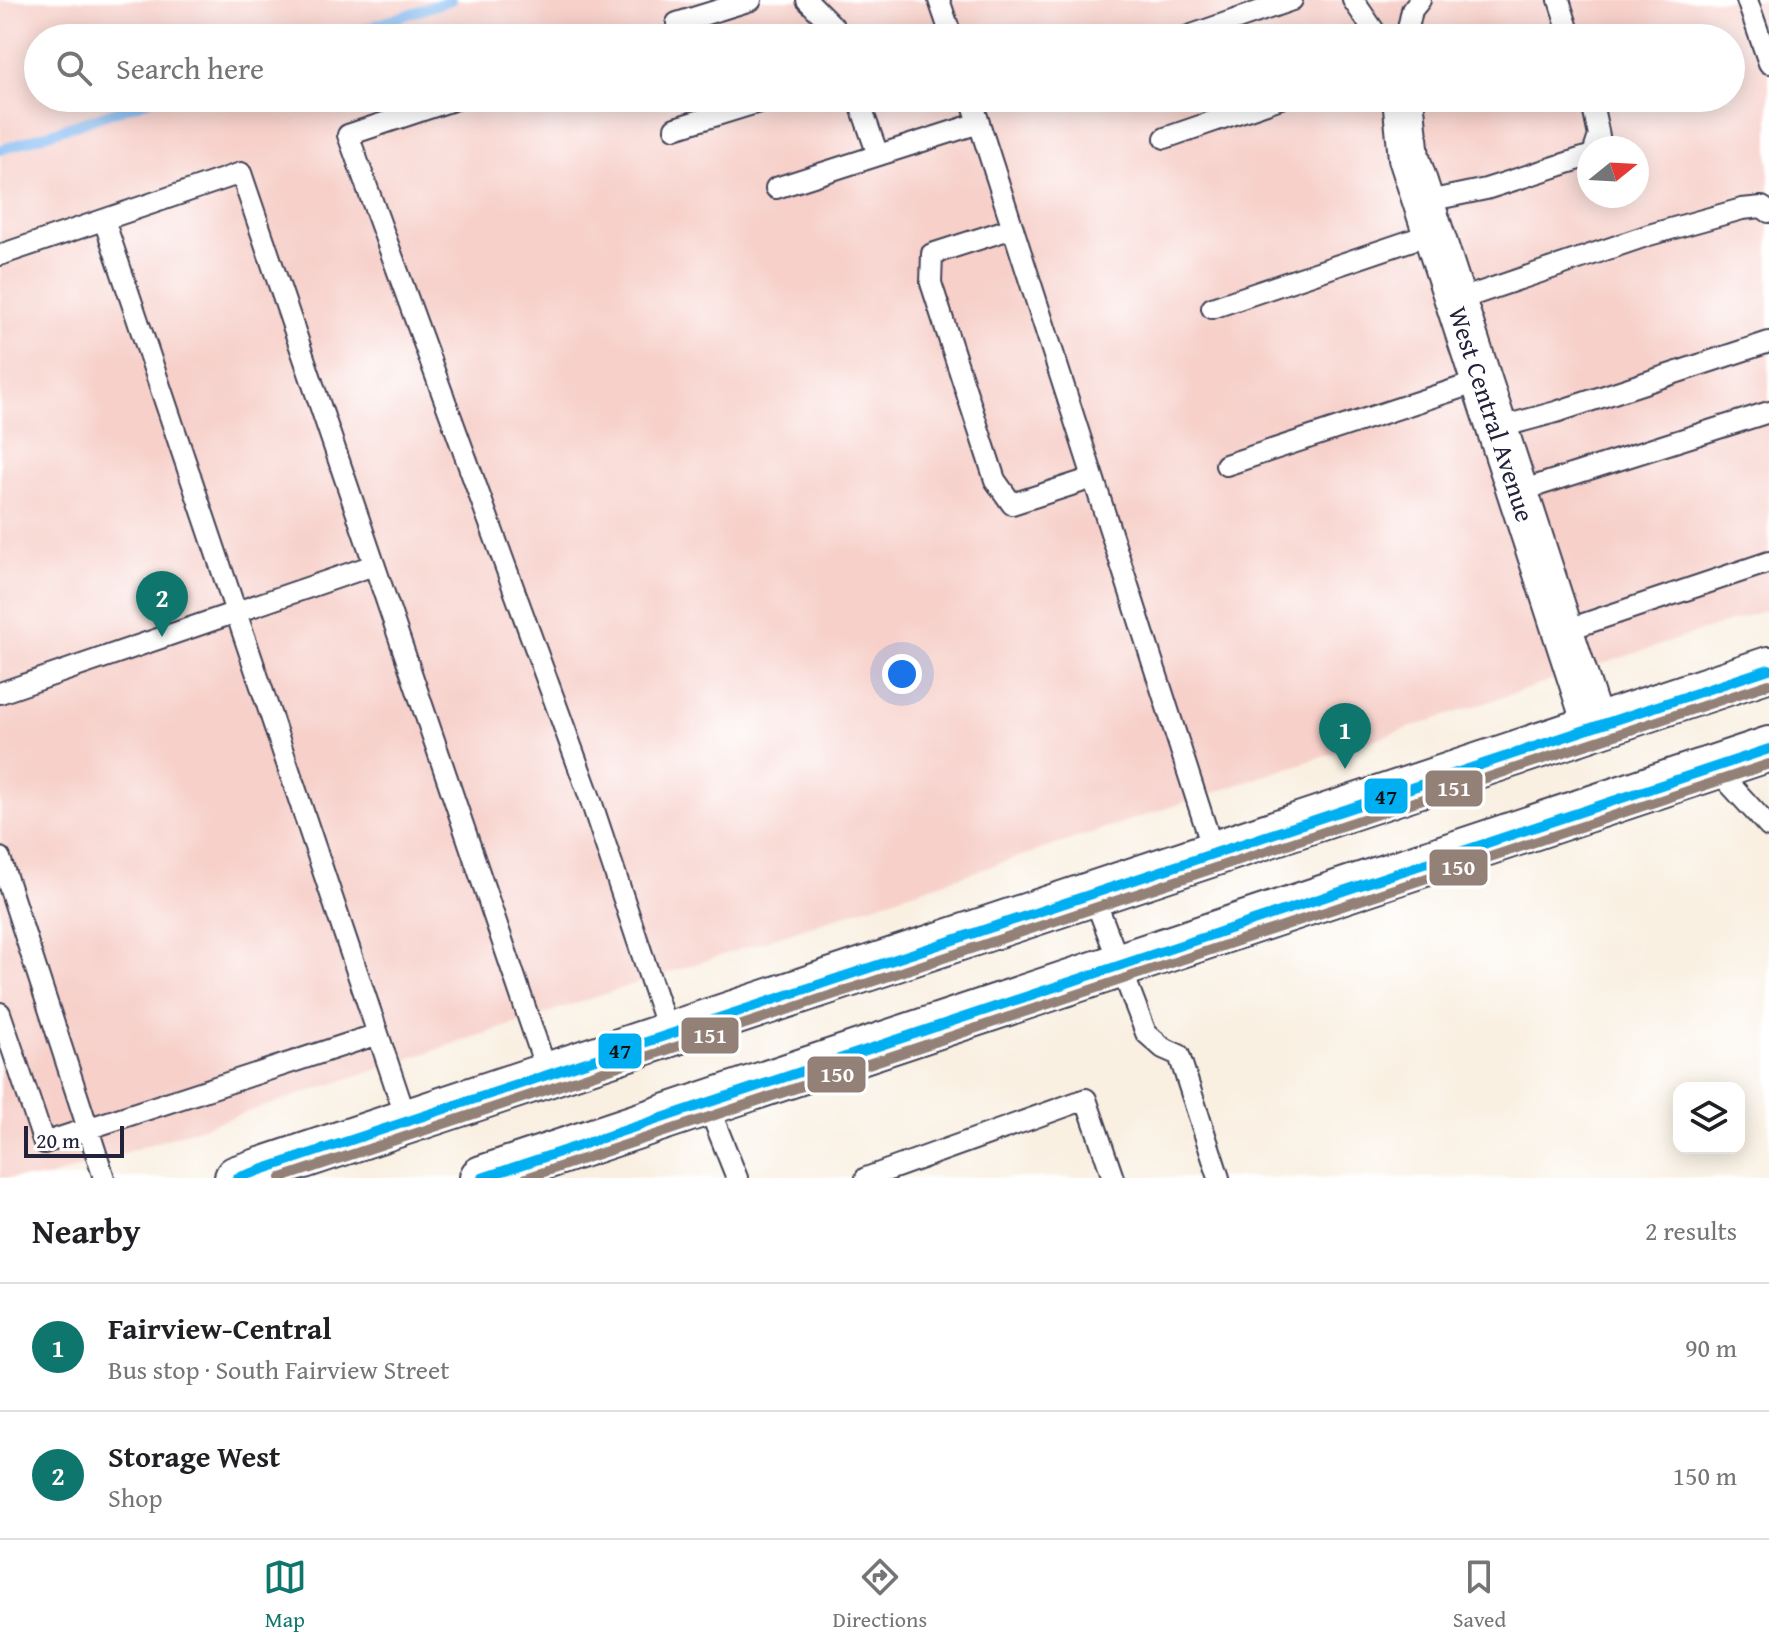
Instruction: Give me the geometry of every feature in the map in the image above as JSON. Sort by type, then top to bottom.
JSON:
[{"type":"main road","points":[[237,1178],[1769,669]]},
{"type":"main road","points":[[482,1178],[1769,749]]},
{"type":"street","name":"West Central Avenue","points":[[1404,112],[1409,158],[1594,727]]},
{"type":"lane","points":[[677,23],[751,0]]},
{"type":"lane","points":[[807,0],[831,24]]},
{"type":"lane","points":[[939,0],[947,24]]},
{"type":"lane","points":[[1223,24],[1292,0]]},
{"type":"lane","points":[[1353,0],[1369,24]]},
{"type":"lane","points":[[1409,24],[1412,10],[1420,0]]},
{"type":"lane","points":[[1559,0],[1567,24]]},
{"type":"lane","points":[[1747,0],[1769,63]]},
{"type":"lane","points":[[417,112],[348,135],[590,798],[669,1035]]},
{"type":"lane","points":[[675,128],[727,112]]},
{"type":"lane","points":[[863,112],[878,155]]},
{"type":"lane","points":[[975,112],[1214,853]]},
{"type":"lane","points":[[1165,138],[1240,112]]},
{"type":"lane","points":[[1594,112],[1599,136]]},
{"type":"lane","points":[[776,188],[979,123]]},
{"type":"lane","points":[[1212,308],[1428,218],[1486,189],[1577,160]]},
{"type":"lane","points":[[0,255],[241,173],[548,1075]]},
{"type":"lane","points":[[1455,301],[1649,235],[1742,209],[1762,207],[1769,212]]},
{"type":"lane","points":[[104,220],[407,1121]]},
{"type":"lane","points":[[1013,228],[932,254],[931,283],[995,480],[1012,504],[1093,478]]},
{"type":"lane","points":[[1497,428],[1556,412],[1769,342]]},
{"type":"lane","points":[[1226,465],[1481,381]]},
{"type":"lane","points":[[1517,492],[1769,412]]},
{"type":"lane","points":[[1563,631],[1769,562]]},
{"type":"lane","points":[[0,693],[374,565]]},
{"type":"lane","points":[[1714,767],[1769,827]]},
{"type":"lane","points":[[0,858],[104,1178]]},
{"type":"lane","points":[[1092,892],[1146,1033],[1163,1048],[1179,1055],[1219,1178]]},
{"type":"lane","points":[[0,1013],[44,1143],[378,1034]]},
{"type":"lane","points":[[866,1178],[1086,1099],[1113,1178]]},
{"type":"lane","points":[[707,1103],[737,1178]]},
{"type":"shaded area","points":[[0,0],[1769,0],[1769,609],[48,1178],[0,1178]]},
{"type":"waterway","points":[[379,24],[451,0]]},
{"type":"waterway","points":[[0,150],[114,112]]},
{"type":"transit line","name":"47","points":[[237,1178],[1769,669]]},
{"type":"transit line","name":"151","points":[[281,1178],[1769,684]]},
{"type":"transit line","name":"47","points":[[482,1178],[1769,749]]},
{"type":"transit line","name":"150","points":[[526,1178],[1769,764]]},
{"type":"place","name":"Storage West","points":[[162,637]]},
{"type":"place","name":"Fairview-Central","points":[[1345,769]]}]
